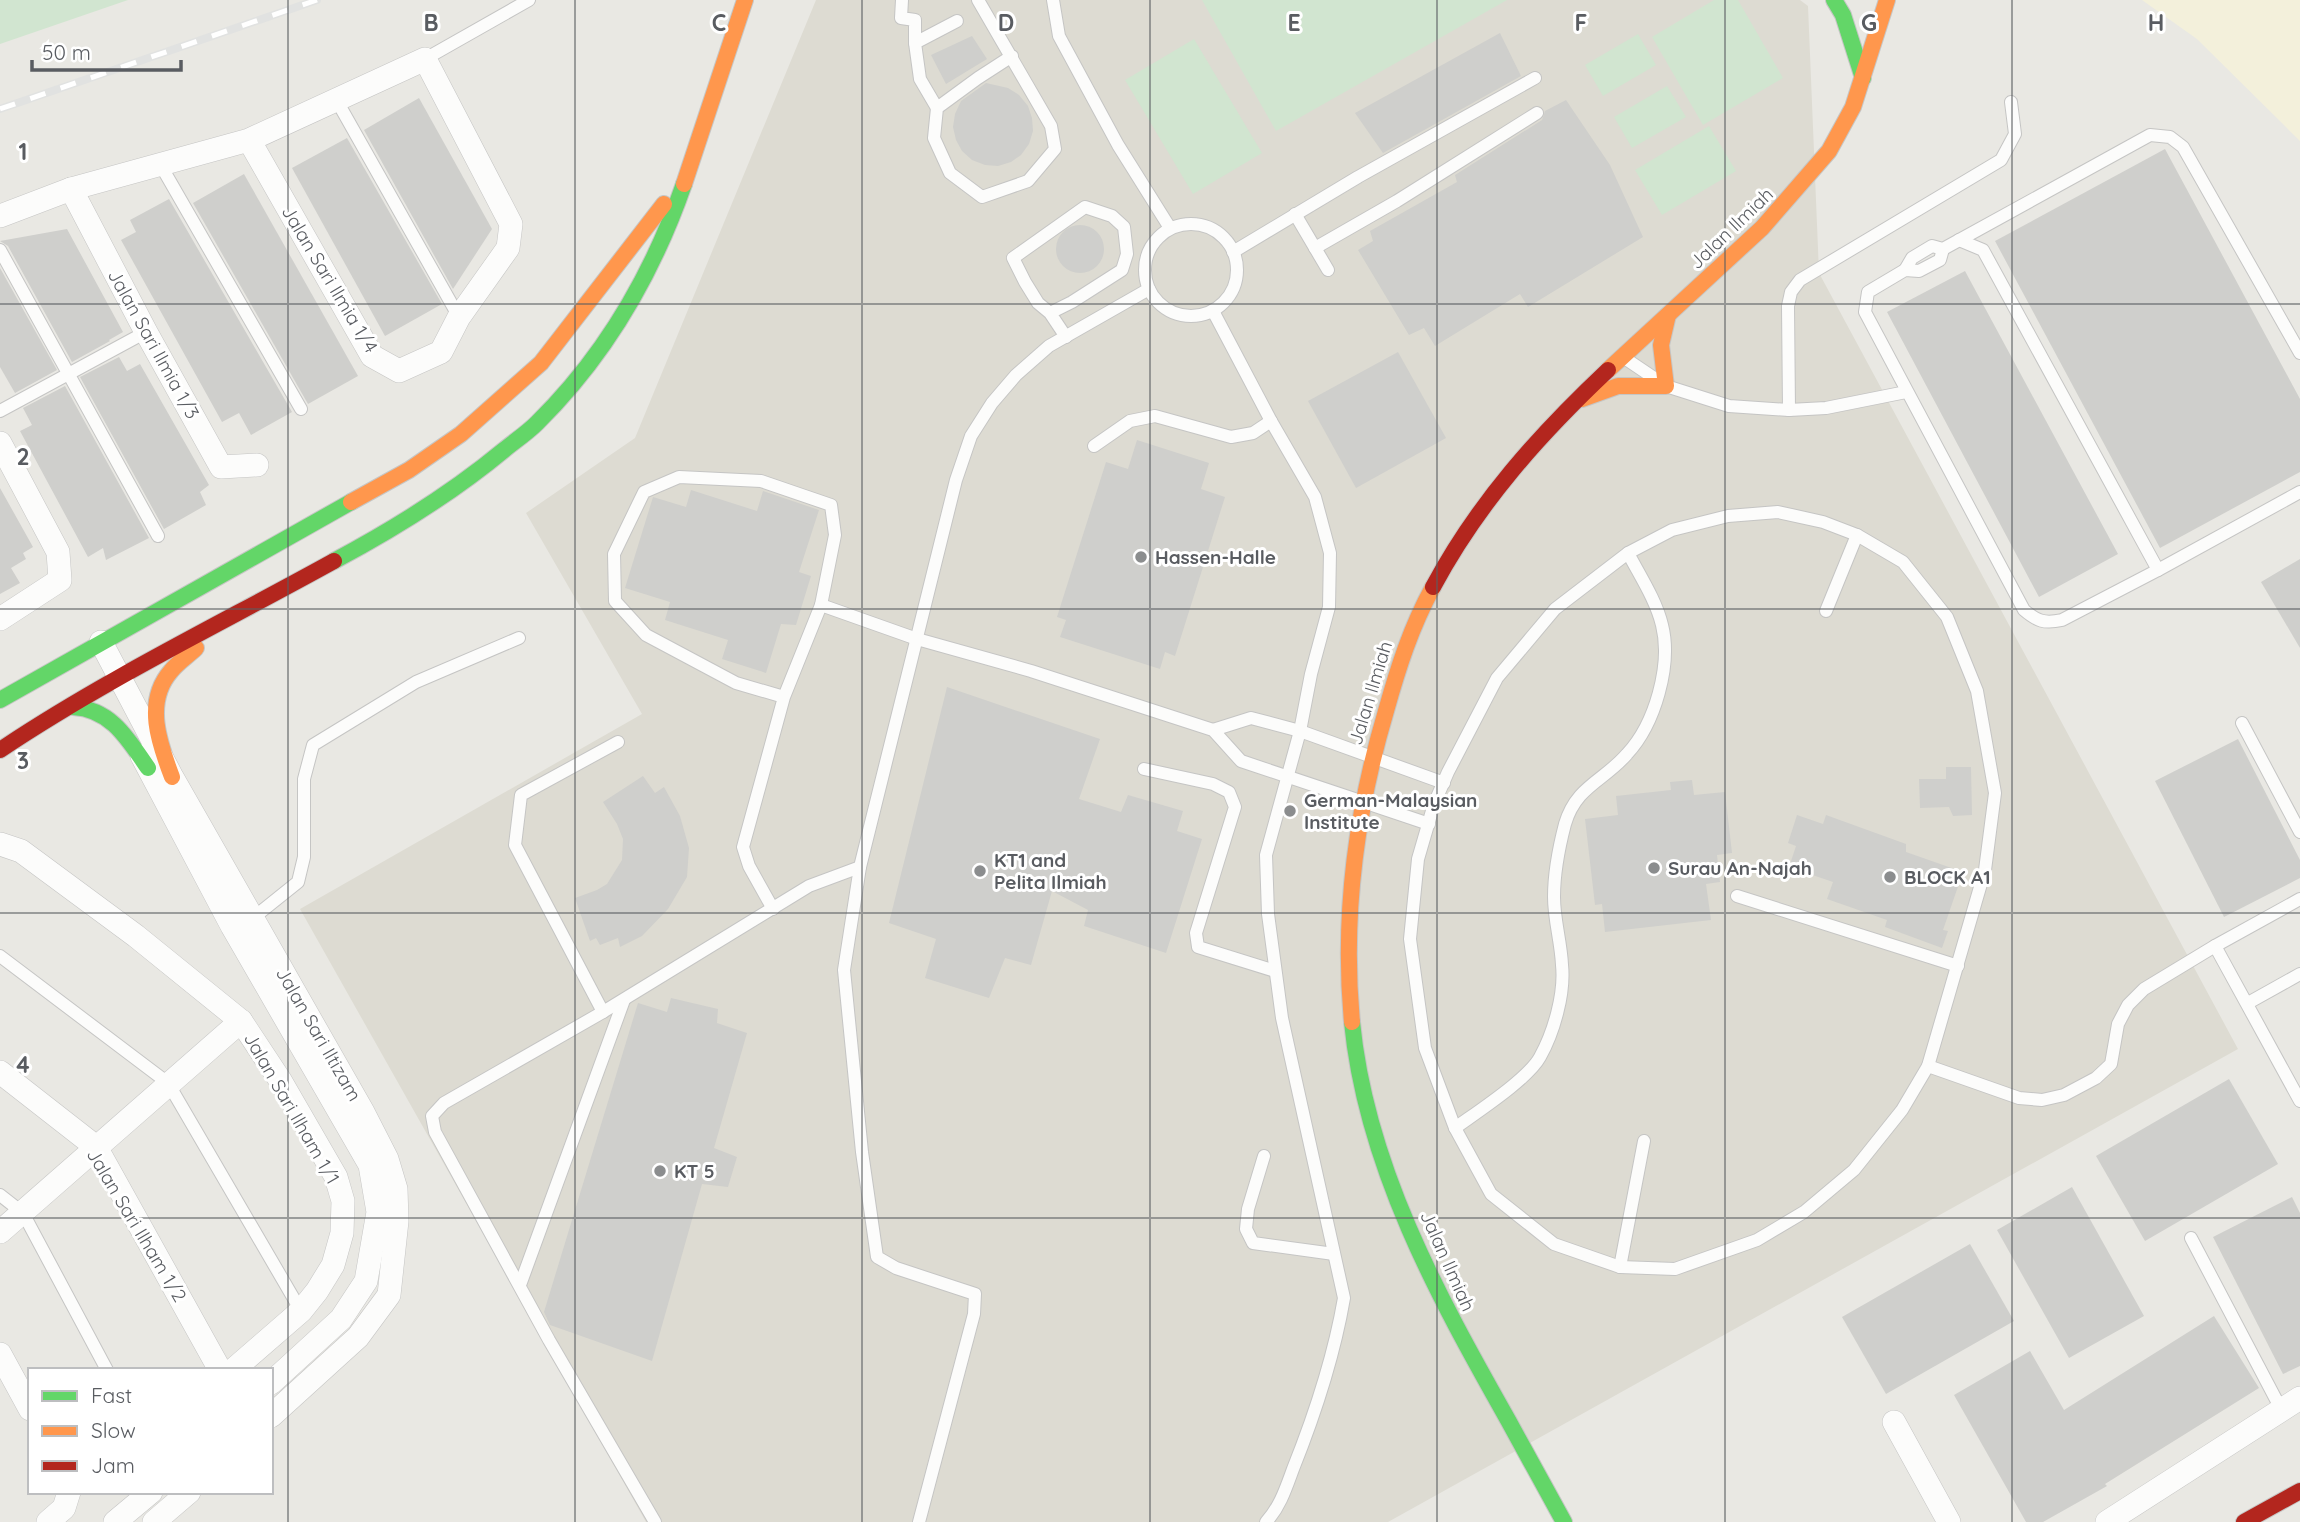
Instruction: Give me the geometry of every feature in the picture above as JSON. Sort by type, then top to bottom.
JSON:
[{"type":"street","points":[[0,750],[112,683],[401,525],[481,469],[536,424],[583,372],[631,303],[668,230],[745,0]]},
{"type":"street","points":[[1834,0],[1843,15],[1863,78]]},
{"type":"street","name":"Jalan Ilmiah","points":[[1564,1522],[1438,1294],[1417,1249],[1378,1143],[1362,1083],[1350,998],[1353,857],[1362,802],[1372,757],[1405,646],[1432,587],[1484,506],[1530,449],[1576,401],[1622,356],[1738,254],[1788,202],[1836,141],[1863,78],[1880,6]]},
{"type":"street","points":[[0,216],[71,189],[249,140],[425,59],[511,224],[508,248],[459,317]]},
{"type":"street","name":"Jalan Sari Ilmia 1/4","points":[[249,140],[372,356],[399,371],[441,352],[459,317]]},
{"type":"street","points":[[0,700],[409,470],[461,434],[541,363],[689,172]]},
{"type":"street","name":"Jalan Sari Ilmia 1/3","points":[[71,189],[221,467],[257,464]]},
{"type":"street","points":[[1576,401],[1618,386],[1666,386],[1661,345],[1668,315]]},
{"type":"street","points":[[0,443],[58,552],[60,580],[1,617]]},
{"type":"street","points":[[172,777],[160,746],[154,712],[159,691],[170,672],[235,614]]},
{"type":"street","name":"Jalan Sari Iltizam","points":[[92,648],[172,777],[253,918],[387,1159],[396,1189],[397,1221],[389,1294],[358,1337],[273,1414]]},
{"type":"street","name":"Jalan Sari Iltizam","points":[[112,683],[148,768],[232,926],[370,1165],[378,1212],[366,1281],[341,1319],[273,1381]]},
{"type":"street","points":[[73,706],[86,706],[116,723],[148,768]]},
{"type":"street","name":"Jalan Sari Ilham 1/1","points":[[0,844],[21,851],[136,936],[241,1021],[280,1080],[336,1177],[343,1201],[342,1233],[333,1265],[317,1292],[301,1311],[235,1368]]},
{"type":"street","points":[[0,1232],[241,1021]]},
{"type":"street","name":"Jalan Sari Ilham 1/2","points":[[0,1072],[96,1147],[219,1368]]},
{"type":"street","points":[[0,1354],[28,1405]]},
{"type":"street","points":[[2107,1522],[2291,1404]]},
{"type":"street","points":[[1894,1422],[1949,1522]]},
{"type":"street","points":[[2244,1522],[2300,1491]]},
{"type":"street","points":[[48,1522],[64,1508],[68,1494]]},
{"type":"street","points":[[115,1522],[149,1494]]},
{"type":"street","points":[[154,1522],[187,1494]]},
{"type":"lane","points":[[425,59],[528,0]]},
{"type":"lane","points":[[902,0],[901,18],[915,20],[920,79],[937,108],[934,138],[950,173],[982,197],[1028,181],[1055,149],[1051,126],[978,0]]},
{"type":"lane","points":[[1053,0],[1059,36],[1118,145],[1170,228]]},
{"type":"lane","points":[[915,43],[957,20]]},
{"type":"lane","points":[[937,108],[1012,56]]},
{"type":"lane","points":[[1233,252],[1294,214],[1535,78]]},
{"type":"lane","points":[[337,101],[459,317]]},
{"type":"lane","points":[[1789,410],[1788,306],[1791,292],[1800,280],[2001,160],[2015,134],[2011,102]]},
{"type":"lane","points":[[1315,248],[1397,201],[1537,113]]},
{"type":"lane","points":[[2300,353],[2183,147],[2169,137],[2150,135],[1943,249],[1940,260],[1919,271],[1905,270],[1868,292],[1865,312],[2024,610],[2037,620],[2047,623],[2062,620],[2300,492]]},
{"type":"lane","points":[[160,164],[301,409]]},
{"type":"lane","points":[[1050,313],[1073,302],[1122,270],[1127,254],[1124,228],[1112,216],[1085,207],[1013,258],[1038,303],[1050,313],[1066,337]]},
{"type":"lane","points":[[1294,214],[1328,270]]},
{"type":"lane","points":[[1192,224],[1214,230],[1225,239],[1233,252],[1237,269],[1234,285],[1226,300],[1213,311],[1199,315],[1169,311],[1149,289],[1145,262],[1158,237],[1170,228],[1192,224]]},
{"type":"lane","points":[[1959,240],[1983,250],[2158,570]]},
{"type":"lane","points":[[0,250],[158,537]]},
{"type":"lane","points":[[919,1522],[974,1314],[975,1294],[896,1268],[877,1257],[862,1152],[844,970],[860,867],[956,480],[971,436],[992,403],[1016,375],[1049,346],[1149,289]]},
{"type":"lane","points":[[1213,311],[1315,497],[1330,553],[1329,607],[1311,674],[1300,731],[1266,855],[1268,914],[1282,1018],[1344,1297],[1336,1341],[1301,1449],[1277,1510],[1266,1522]]},
{"type":"lane","points":[[0,411],[146,332]]},
{"type":"lane","points":[[1622,356],[1666,386],[1729,405],[1789,410],[1826,408],[1906,392]]},
{"type":"lane","points":[[1094,446],[1130,421],[1155,416],[1231,437],[1253,433],[1271,421]]},
{"type":"lane","points":[[773,908],[748,866],[743,847],[784,697],[821,605],[835,535],[831,505],[761,481],[679,477],[643,492],[614,554],[615,601],[646,635],[736,682],[784,697]]},
{"type":"lane","points":[[1778,512],[1823,522],[1857,535],[1903,562],[1947,617],[1977,691],[1995,793],[1985,870],[1958,966],[1928,1066],[1902,1110],[1854,1170],[1804,1212],[1756,1240],[1675,1269],[1620,1267],[1554,1244],[1491,1194],[1455,1128],[1425,1048],[1410,939],[1418,859],[1429,824],[1444,783],[1497,678],[1555,609],[1628,553],[1672,530],[1740,514],[1778,512]]},
{"type":"lane","points":[[1826,611],[1857,535]]},
{"type":"lane","points":[[1455,1128],[1504,1092],[1539,1058],[1562,994],[1562,965],[1554,895],[1558,856],[1566,821],[1574,802],[1586,788],[1628,754],[1648,723],[1656,703],[1664,665],[1662,626],[1628,553]]},
{"type":"lane","points":[[821,605],[917,639],[1031,671],[1213,730],[1241,761],[1429,824]]},
{"type":"lane","points":[[253,918],[298,882],[304,857],[304,779],[313,745],[416,681],[519,638]]},
{"type":"lane","points":[[1213,730],[1251,718],[1300,731],[1444,783]]},
{"type":"lane","points":[[2242,723],[2300,832]]},
{"type":"lane","points":[[603,1012],[515,845],[521,795],[618,742]]},
{"type":"lane","points":[[1144,769],[1213,784],[1229,793],[1235,807],[1196,933],[1198,947],[1275,971]]},
{"type":"lane","points":[[655,1522],[556,1352],[435,1132],[432,1116],[444,1103],[624,1000],[809,886],[860,867]]},
{"type":"lane","points":[[1737,896],[1958,966]]},
{"type":"lane","points":[[1928,1066],[2019,1098],[2042,1100],[2064,1095],[2096,1078],[2111,1064],[2118,1024],[2127,1005],[2144,989],[2300,899]]},
{"type":"lane","points":[[2215,946],[2300,1101]]},
{"type":"lane","points":[[0,956],[168,1083],[301,1311]]},
{"type":"lane","points":[[2248,1003],[2300,974]]},
{"type":"lane","points":[[520,1284],[624,1000]]},
{"type":"lane","points":[[1620,1267],[1644,1141]]},
{"type":"lane","points":[[1264,1156],[1248,1209],[1246,1229],[1253,1243],[1334,1254]]},
{"type":"lane","points":[[0,1195],[23,1213],[106,1368]]},
{"type":"lane","points":[[2191,1238],[2291,1404]]},
{"type":"shaded area","name":"German-Malaysian Institute","points":[[816,0],[1800,0],[1808,6],[1819,273],[2238,1049],[1388,1522],[646,1522],[300,909],[642,714],[526,513],[635,438]]},
{"type":"shaded area","points":[[2142,0],[2300,0],[2300,141],[2197,39]]},
{"type":"green space","points":[[0,0],[128,0],[0,44]]},
{"type":"green space","points":[[1202,0],[1507,0],[1276,131]]},
{"type":"green space","points":[[1714,0],[1738,0],[1783,78],[1703,125],[1652,37]]},
{"type":"green space","points":[[1638,34],[1656,65],[1603,96],[1585,65]]},
{"type":"green space","points":[[1194,39],[1262,153],[1193,194],[1125,80]]},
{"type":"green space","points":[[1667,86],[1686,117],[1632,148],[1614,117]]},
{"type":"green space","points":[[1709,126],[1736,171],[1662,215],[1635,170]]},
{"type":"building","points":[[1500,33],[1521,76],[1383,153],[1355,113]]},
{"type":"building","points":[[972,36],[987,59],[946,84],[931,55]]},
{"type":"building","points":[[986,83],[1008,88],[1019,95],[1028,106],[1032,118],[1033,131],[1029,144],[1021,155],[998,166],[972,160],[962,151],[953,127],[961,101]]},
{"type":"building","points":[[419,98],[492,229],[453,289],[364,130]]},
{"type":"building","points":[[1566,100],[1610,165],[1643,237],[1528,307],[1520,294],[1435,346],[1424,328],[1409,335],[1358,250],[1373,241],[1370,231],[1457,182],[1455,175],[1542,120],[1545,111]]},
{"type":"building","points":[[347,138],[442,304],[385,336],[292,168]]},
{"type":"building","points":[[2165,149],[2300,399],[2300,472],[2160,548],[1995,241]]},
{"type":"building","points":[[244,174],[358,376],[308,404],[193,203]]},
{"type":"building","points":[[169,199],[292,412],[251,435],[239,413],[222,422],[121,240],[136,232],[130,220]]},
{"type":"building","points":[[1080,225],[1097,232],[1104,249],[1097,266],[1080,273],[1063,266],[1056,249],[1063,232]]},
{"type":"building","points":[[67,229],[123,332],[72,362],[8,246],[0,241]]},
{"type":"building","points":[[0,268],[57,370],[15,393],[0,367]]},
{"type":"building","points":[[1965,271],[2118,554],[2039,597],[1887,312]]},
{"type":"building","points":[[1398,352],[1446,438],[1356,488],[1308,401]]},
{"type":"building","points":[[119,357],[127,371],[140,364],[209,485],[200,492],[206,505],[164,529],[80,377]]},
{"type":"building","points":[[65,386],[149,538],[106,560],[103,548],[88,557],[20,431],[32,425],[23,408]]},
{"type":"building","name":"Hassen-Halle","points":[[1137,440],[1209,463],[1201,489],[1225,497],[1175,656],[1165,652],[1160,669],[1060,637],[1066,620],[1057,617],[1106,462],[1128,469]]},
{"type":"building","points":[[0,488],[33,547],[23,553],[26,559],[11,568],[20,583],[0,594]]},
{"type":"building","points":[[691,490],[757,511],[763,491],[819,510],[799,572],[811,576],[796,625],[781,624],[766,673],[722,659],[728,640],[665,620],[670,602],[625,588],[653,497],[686,507]]},
{"type":"building","points":[[2300,559],[2300,648],[2261,582]]},
{"type":"building","name":"KT1 and Pelita Ilmiah","points":[[947,687],[1100,739],[1079,799],[1121,812],[1128,795],[1183,811],[1177,831],[1202,839],[1166,953],[1084,926],[1088,910],[1052,891],[1031,965],[1005,958],[989,998],[925,978],[936,939],[889,923]]},
{"type":"building","points":[[2238,739],[2300,860],[2300,878],[2224,917],[2155,781]]},
{"type":"building","points":[[1946,767],[1971,767],[1972,815],[1953,816],[1949,807],[1920,808],[1919,779],[1946,779]]},
{"type":"building","points":[[643,776],[655,793],[664,787],[680,816],[689,848],[687,877],[668,909],[642,936],[620,947],[618,938],[600,945],[596,938],[590,941],[575,898],[607,884],[622,860],[623,839],[603,802]]},
{"type":"building","name":"Surau An-Najah","points":[[1692,780],[1694,795],[1725,792],[1732,853],[1717,855],[1720,882],[1706,884],[1711,920],[1605,932],[1602,904],[1595,905],[1585,819],[1618,815],[1616,796],[1671,790],[1670,782]]},
{"type":"building","name":"BLOCK A1","points":[[1797,815],[1823,824],[1826,815],[1906,844],[1906,852],[1963,872],[1943,930],[1948,931],[1942,948],[1885,927],[1887,920],[1827,899],[1833,882],[1789,867],[1796,846],[1788,843]]},
{"type":"building","name":"KT 5","points":[[671,998],[718,1009],[717,1023],[747,1033],[714,1148],[737,1157],[728,1187],[702,1184],[652,1361],[550,1325],[544,1312],[638,1003],[667,1012]]},
{"type":"building","points":[[2229,1079],[2278,1164],[2145,1241],[2096,1156]]},
{"type":"building","points":[[2072,1187],[2144,1316],[2069,1358],[1997,1230]]},
{"type":"building","points":[[2292,1197],[2300,1213],[2300,1366],[2283,1374],[2213,1237]]},
{"type":"building","points":[[1970,1244],[2014,1321],[1886,1394],[1842,1317]]},
{"type":"building","points":[[2214,1316],[2259,1388],[2105,1484],[2107,1486],[2043,1522],[2026,1522],[1954,1395],[2030,1351],[2064,1410]]},
{"type":"railway","points":[[0,109],[317,0]]},
{"type":"traffic: fast","points":[[1834,0],[1843,15],[1863,78]]},
{"type":"traffic: fast","points":[[334,561],[400,523],[464,481],[529,430],[562,397],[605,341],[642,281],[672,217],[684,184]]},
{"type":"traffic: fast","points":[[0,700],[351,502]]},
{"type":"traffic: fast","points":[[73,707],[98,713],[117,727],[148,768]]},
{"type":"traffic: fast","points":[[1352,1022],[1372,1128],[1409,1229],[1456,1326],[1564,1522]]},
{"type":"traffic: slow","points":[[684,184],[745,0]]},
{"type":"traffic: slow","points":[[1608,370],[1762,228],[1829,151],[1853,107],[1887,0]]},
{"type":"traffic: slow","points":[[351,502],[409,470],[461,434],[541,363],[664,204]]},
{"type":"traffic: slow","points":[[1582,399],[1618,386],[1666,386],[1661,345],[1668,315]]},
{"type":"traffic: slow","points":[[1352,1022],[1349,982],[1350,904],[1359,826],[1395,679],[1412,632],[1433,587]]},
{"type":"traffic: slow","points":[[172,777],[156,723],[158,696],[171,671],[196,648]]},
{"type":"traffic: jam","points":[[1433,587],[1470,527],[1512,471],[1608,370]]},
{"type":"traffic: jam","points":[[0,750],[123,675],[334,561]]},
{"type":"traffic: jam","points":[[2244,1522],[2300,1491]]},
{"type":"place","name":"Hassen-Halle","points":[[1141,557]]},
{"type":"place","name":"German-Malaysian Institute","points":[[1290,811]]},
{"type":"place","name":"Surau An-Najah","points":[[1654,868]]},
{"type":"place","name":"KT1 and Pelita Ilmiah","points":[[980,871]]},
{"type":"place","name":"BLOCK A1","points":[[1890,877]]},
{"type":"place","name":"KT 5","points":[[660,1171]]}]
